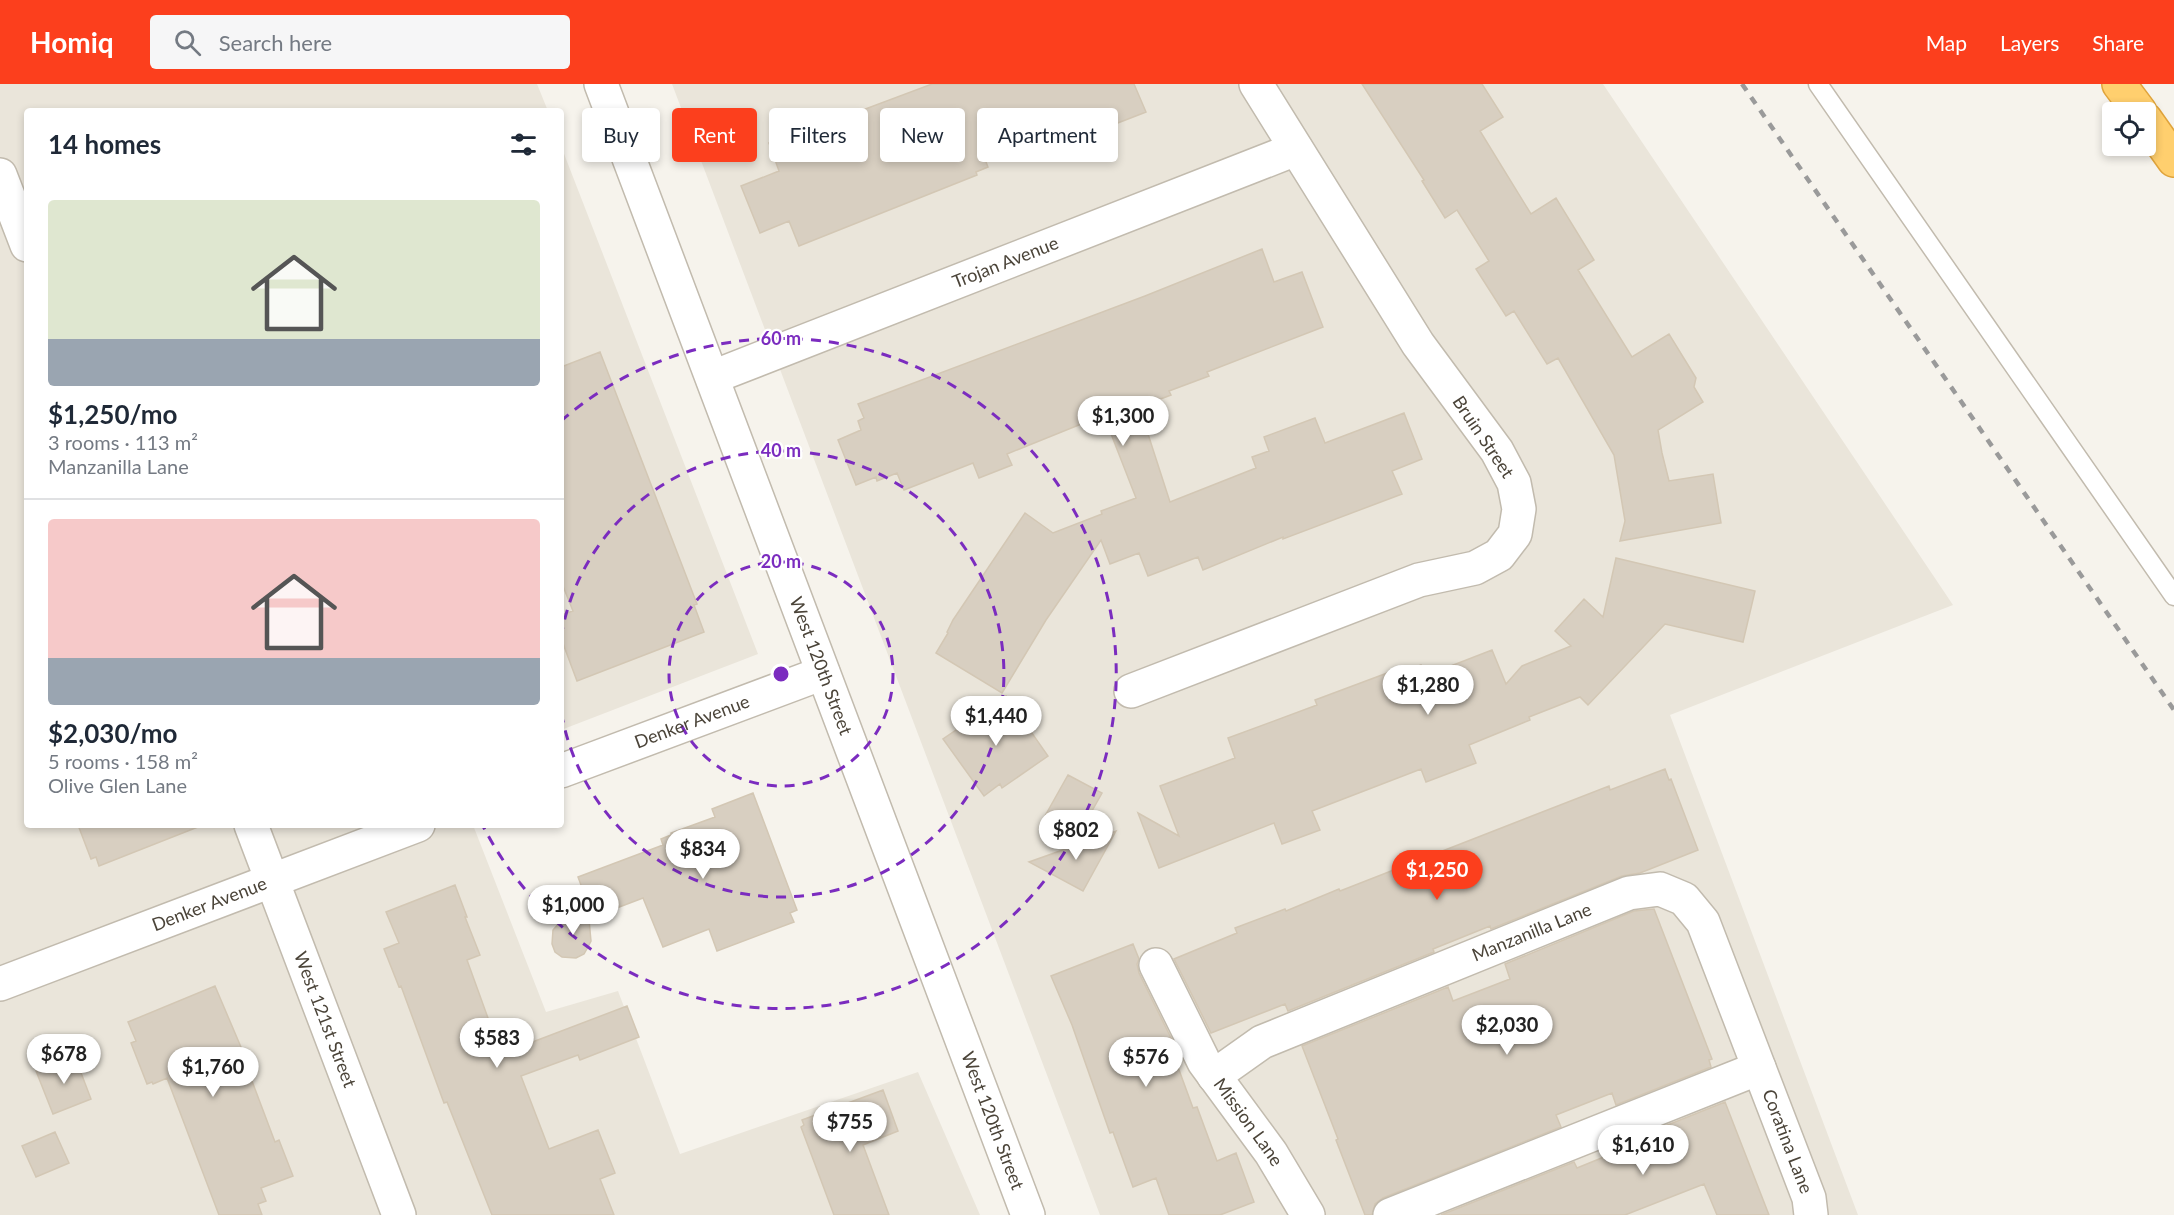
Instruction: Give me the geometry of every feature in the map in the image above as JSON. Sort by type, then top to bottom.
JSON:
[{"type":"highway","points":[[2120,84],[2133,102]]},
{"type":"highway","points":[[2156,135],[2174,160]]},
{"type":"street","name":"West 120th Street","points":[[601,84],[1028,1215]]},
{"type":"street","name":"Bruin Street","points":[[1131,691],[1419,580],[1476,568],[1499,555],[1515,534],[1519,509],[1514,483],[1497,451],[1418,344],[1256,84]]},
{"type":"street","name":"Trojan Avenue","points":[[713,377],[1296,149]]},
{"type":"street","points":[[0,176],[24,237]]},
{"type":"street","name":"Denker Avenue","points":[[564,770],[823,673]]},
{"type":"street","name":"West 121st Street","points":[[252,828],[399,1215]]},
{"type":"street","name":"Denker Avenue","points":[[0,984],[409,828]]},
{"type":"street","name":"Manzanilla Lane","points":[[1215,1076],[1262,1041],[1629,893],[1659,889],[1684,899],[1704,922],[1760,1068]]},
{"type":"street","name":"Mission Lane","points":[[1156,965],[1204,1062],[1271,1153],[1308,1215]]},
{"type":"street","points":[[1390,1215],[1760,1068]]},
{"type":"street","name":"Coratina Lane","points":[[1760,1068],[1809,1198],[1811,1215]]},
{"type":"lane","points":[[1818,84],[2174,596]]},
{"type":"shaded area","points":[[0,84],[537,84],[547,108],[24,108],[24,828],[474,828],[546,1012],[618,991],[680,1154],[918,1072],[980,1215],[0,1215]]},
{"type":"shaded area","points":[[672,84],[1603,84],[1953,605],[1670,715],[1858,1215],[1100,1215],[702,162],[757,162],[757,108],[681,108]]},
{"type":"shaded area","points":[[564,154],[758,654],[564,729]]},
{"type":"building","points":[[932,84],[1134,84],[1146,112],[1118,123],[1118,108],[977,108],[977,162],[986,162],[988,167],[976,172],[977,175],[799,246],[789,221],[760,233],[741,186],[779,171],[776,162],[868,162],[868,108]]},
{"type":"building","points":[[1362,84],[1482,84],[1503,117],[1480,131],[1531,214],[1556,198],[1594,260],[1578,270],[1632,357],[1669,334],[1696,378],[1694,387],[1703,402],[1658,430],[1669,481],[1713,474],[1721,523],[1620,541],[1625,521],[1614,455],[1558,358],[1547,364],[1514,311],[1506,316],[1476,269],[1489,261],[1457,210],[1445,218],[1422,181],[1424,180]]},
{"type":"building","points":[[1262,249],[1274,282],[1302,272],[1323,327],[1207,372],[1209,376],[1169,391],[1171,395],[1142,406],[1152,433],[1148,434],[1170,502],[1256,468],[1252,457],[1269,451],[1264,437],[1315,418],[1325,443],[1404,413],[1422,459],[1392,471],[1402,494],[1283,539],[1283,537],[1203,570],[1198,557],[1148,576],[1139,553],[1110,564],[1101,540],[1046,620],[1002,693],[936,653],[953,620],[1025,513],[1053,533],[1136,498],[1106,421],[1103,422],[1101,416],[1007,454],[1012,465],[979,478],[973,463],[904,490],[897,473],[877,481],[876,477],[856,485],[838,440],[861,430],[858,421],[864,418],[858,404],[1145,296]]},
{"type":"building","points":[[600,352],[697,604],[694,605],[704,632],[577,681],[564,646],[564,614],[573,611],[564,588],[564,366]]},
{"type":"building","points":[[1616,558],[1755,591],[1743,642],[1665,624],[1588,705],[1580,697],[1529,717],[1530,720],[1469,745],[1476,763],[1426,782],[1421,769],[1312,811],[1320,830],[1282,844],[1274,823],[1159,868],[1138,813],[1179,836],[1160,786],[1235,758],[1228,738],[1317,705],[1315,700],[1406,666],[1408,670],[1421,665],[1425,676],[1492,650],[1506,684],[1522,666],[1571,646],[1555,631],[1584,599],[1603,617]]},
{"type":"building","points":[[1006,696],[1048,756],[1002,788],[1000,784],[984,796],[943,739]]},
{"type":"building","points":[[1665,769],[1698,850],[1640,873],[1622,876],[1491,929],[1490,926],[1433,949],[1434,952],[1288,1011],[1285,1004],[1211,1033],[1174,959],[1237,933],[1235,928],[1285,909],[1286,911],[1339,889],[1340,891],[1609,786],[1610,790]]},
{"type":"building","points":[[1068,775],[1102,793],[1079,834],[1045,816]]},
{"type":"building","points":[[753,793],[797,910],[790,913],[794,922],[717,951],[709,929],[663,947],[643,898],[593,917],[578,877],[663,845],[661,839],[671,833],[715,817],[712,809]]},
{"type":"building","points":[[79,828],[195,828],[99,866],[96,857],[91,859]]},
{"type":"building","points":[[1116,831],[1083,891],[1029,862]]},
{"type":"building","points":[[455,885],[480,955],[467,960],[501,1054],[627,1006],[639,1037],[580,1060],[578,1055],[521,1076],[549,1149],[598,1130],[615,1173],[600,1179],[614,1215],[492,1215],[447,1102],[444,1103],[401,986],[399,987],[384,949],[399,943],[386,912]]},
{"type":"building","points":[[588,909],[591,941],[588,947],[584,954],[576,958],[562,957],[555,952],[552,944],[553,930],[560,922]]},
{"type":"building","points":[[1654,909],[1712,1059],[1709,1060],[1711,1067],[1616,1105],[1612,1093],[1556,1115],[1561,1127],[1383,1198],[1375,1204],[1372,1215],[1365,1215],[1302,1046],[1448,987],[1453,1001],[1510,979],[1505,964],[1634,911]]},
{"type":"building","points":[[1133,944],[1139,959],[1137,964],[1139,973],[1175,1046],[1171,1048],[1193,1108],[1197,1107],[1217,1161],[1236,1153],[1254,1202],[1220,1215],[1169,1215],[1156,1178],[1133,1187],[1113,1132],[1110,1133],[1072,1025],[1051,976]]},
{"type":"building","points":[[215,986],[246,1059],[244,1060],[275,1142],[279,1140],[293,1176],[261,1188],[266,1201],[258,1204],[262,1215],[219,1215],[167,1078],[147,1084],[131,1043],[136,1041],[128,1022]]},
{"type":"building","points":[[75,1057],[91,1099],[53,1114],[36,1071]]},
{"type":"building","points":[[883,1090],[898,1131],[863,1145],[889,1215],[834,1215],[801,1127],[804,1125],[802,1120]]},
{"type":"building","points":[[1725,1102],[1769,1215],[1717,1215],[1704,1184],[1625,1215],[1441,1215],[1574,1162],[1577,1168],[1631,1146],[1630,1140]]},
{"type":"building","points":[[55,1132],[69,1163],[36,1177],[22,1146]]},
{"type":"railway","points":[[1742,84],[2174,710]]}]
